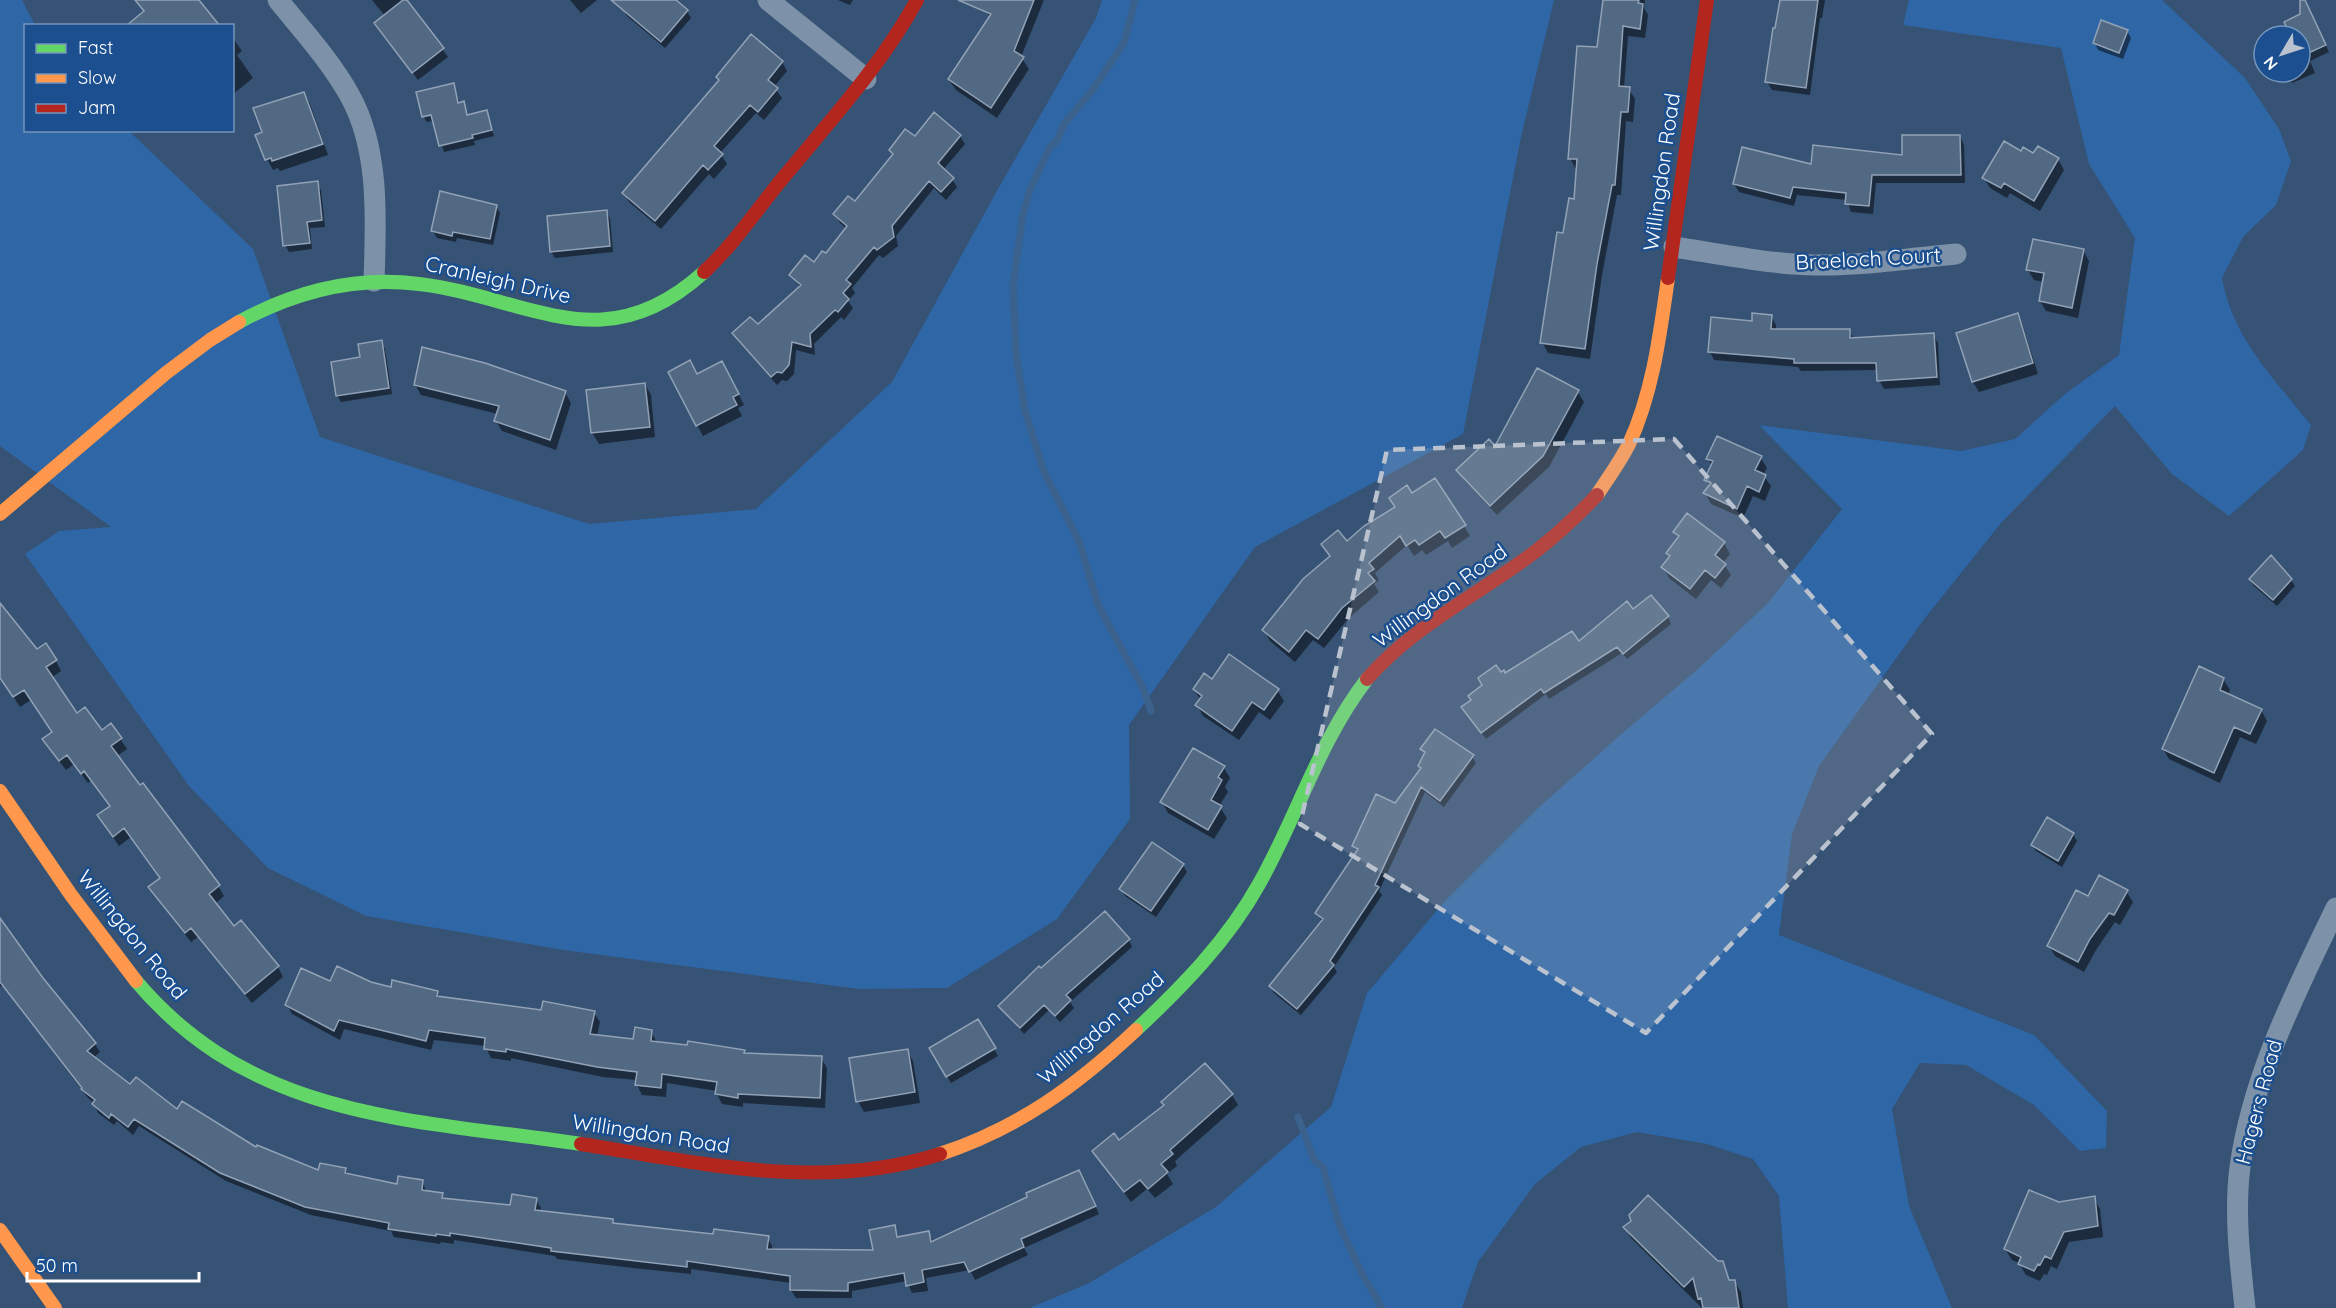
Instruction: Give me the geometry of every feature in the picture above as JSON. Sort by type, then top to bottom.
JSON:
[{"type":"street","points":[[278,0],[330,63],[351,97],[361,122],[369,149],[372,173],[376,233],[374,281]]},
{"type":"street","points":[[768,0],[866,79]]},
{"type":"street","name":"Cranleigh Drive","points":[[0,514],[204,342],[258,310],[283,300],[353,283],[411,281],[448,288],[530,312],[583,321],[627,315],[658,304],[682,290],[701,274],[733,239],[866,79],[897,35],[916,0]]},
{"type":"street","name":"Willingdon Road","points":[[0,791],[59,879],[150,997],[200,1041],[233,1063],[272,1084],[318,1101],[383,1115],[741,1169],[790,1173],[833,1173],[873,1169],[958,1149],[996,1132],[1072,1086],[1182,985],[1215,946],[1257,888],[1330,734],[1366,679],[1407,641],[1536,552],[1569,525],[1597,493],[1621,460],[1637,423],[1652,378],[1674,247],[1682,173],[1707,0]]},
{"type":"street","name":"Braeloch Court","points":[[1674,247],[1782,263],[1816,265],[1956,254]]},
{"type":"street","name":"Hagers Road","points":[[2245,1308],[2239,1247],[2239,1184],[2247,1128],[2265,1064],[2281,1022],[2336,908]]},
{"type":"street","points":[[0,1230],[56,1308]]},
{"type":"highlighted area","points":[[1674,439],[1932,734],[1646,1033],[1300,824],[1387,450]]},
{"type":"shaded area","points":[[0,0],[22,0],[34,24],[24,24],[24,132],[130,132],[253,249],[320,437],[589,524],[756,509],[892,382],[994,196],[1096,18],[1102,0],[1554,0],[1521,137],[1463,434],[1255,547],[1129,725],[1130,819],[1057,919],[947,988],[859,989],[563,950],[366,916],[268,868],[189,786],[25,554],[59,531],[111,527],[0,446]]},
{"type":"shaded area","points":[[1909,0],[2162,0],[2245,78],[2279,129],[2291,161],[2276,205],[2243,237],[2222,278],[2227,300],[2245,339],[2269,374],[2311,425],[2303,450],[2229,516],[2172,474],[2115,406],[2001,523],[1925,618],[1819,766],[1792,834],[1779,935],[2034,1035],[2107,1111],[2106,1148],[2080,1151],[2034,1105],[1966,1065],[1920,1063],[1892,1109],[1909,1206],[1952,1308],[1788,1308],[1779,1196],[1753,1159],[1707,1144],[1637,1132],[1581,1147],[1535,1184],[1478,1262],[1462,1308],[1030,1308],[1089,1283],[1216,1207],[1331,1107],[1367,993],[1445,901],[1536,810],[1697,670],[1768,603],[1842,509],[1759,425],[1961,451],[2015,439],[2065,394],[2119,355],[2135,238],[2089,164],[2061,48],[1903,25]]},
{"type":"building","points":[[135,0],[199,0],[218,24],[128,24],[144,11]]},
{"type":"building","points":[[403,0],[407,0],[444,48],[412,73],[374,23]]},
{"type":"building","points":[[611,0],[676,0],[688,10],[661,42]]},
{"type":"building","points":[[958,0],[1034,0],[1014,51],[1024,57],[991,108],[948,79],[991,14]]},
{"type":"building","points":[[1603,0],[1639,0],[1638,3],[1643,4],[1640,29],[1623,26],[1619,86],[1630,87],[1628,112],[1621,112],[1615,185],[1612,185],[1597,264],[1585,349],[1540,343],[1557,232],[1563,233],[1569,198],[1574,199],[1577,159],[1568,159],[1577,46],[1597,47]]},
{"type":"building","points":[[1780,0],[1818,0],[1806,88],[1765,82],[1773,28],[1775,28]]},
{"type":"building","points":[[2300,0],[2305,0],[2326,45],[2312,51],[2312,24],[2285,24],[2284,22],[2300,14]]},
{"type":"building","points":[[2101,20],[2128,30],[2119,53],[2093,43]]},
{"type":"building","points":[[751,34],[783,61],[768,80],[778,88],[758,112],[750,105],[714,146],[723,154],[708,170],[703,165],[655,221],[622,193],[719,80],[716,77]]},
{"type":"building","points":[[454,83],[458,103],[464,101],[467,115],[487,110],[492,130],[472,135],[473,138],[439,146],[431,115],[422,117],[416,92]]},
{"type":"building","points":[[304,92],[323,144],[272,161],[271,158],[265,160],[255,135],[262,132],[253,108]]},
{"type":"building","points":[[934,112],[961,135],[938,163],[954,178],[941,192],[929,181],[892,226],[894,237],[877,250],[874,247],[846,280],[851,284],[843,293],[849,299],[838,312],[835,310],[810,334],[811,347],[792,342],[789,365],[782,373],[777,372],[771,377],[732,333],[750,317],[758,324],[801,285],[789,275],[805,255],[814,262],[822,251],[826,253],[847,226],[833,214],[848,196],[855,201],[893,154],[889,150],[905,129],[915,136]]},
{"type":"building","points":[[1902,135],[1960,135],[1961,175],[1872,175],[1869,206],[1845,204],[1846,193],[1793,187],[1790,198],[1733,184],[1742,147],[1811,164],[1813,145],[1902,155]]},
{"type":"building","points":[[2004,141],[2021,151],[2023,147],[2033,153],[2038,146],[2059,158],[2034,201],[2004,183],[2001,188],[1982,178]]},
{"type":"building","points":[[318,181],[322,220],[307,222],[310,243],[283,246],[277,186]]},
{"type":"building","points":[[440,191],[497,205],[490,239],[453,232],[452,236],[431,231]]},
{"type":"building","points":[[607,210],[610,246],[550,252],[547,216]]},
{"type":"building","points":[[2033,239],[2084,249],[2072,308],[2039,301],[2044,273],[2026,270]]},
{"type":"building","points":[[1752,313],[1772,315],[1771,329],[1850,329],[1850,338],[1934,333],[1937,377],[1877,381],[1876,363],[1794,363],[1794,359],[1708,352],[1711,317],[1752,321]]},
{"type":"building","points":[[2018,313],[2033,363],[1972,382],[1956,333]]},
{"type":"building","points":[[382,340],[389,388],[336,396],[331,362],[360,357],[358,344]]},
{"type":"building","points":[[422,347],[485,363],[566,391],[550,440],[494,421],[499,406],[414,385]]},
{"type":"building","points":[[690,360],[697,374],[722,361],[739,394],[733,397],[737,405],[696,426],[668,372]]},
{"type":"building","points":[[1537,368],[1579,390],[1543,456],[1490,506],[1456,470],[1489,439],[1495,446]]},
{"type":"building","points":[[645,383],[650,427],[591,433],[586,390]]},
{"type":"building","points":[[1717,436],[1762,456],[1755,470],[1766,475],[1759,492],[1747,486],[1737,509],[1703,493],[1711,483],[1704,480],[1713,461],[1706,459]]},
{"type":"building","points":[[1435,478],[1466,525],[1445,538],[1440,531],[1419,545],[1415,540],[1406,546],[1400,536],[1369,563],[1374,569],[1368,573],[1375,581],[1342,608],[1318,639],[1306,630],[1289,652],[1262,630],[1303,579],[1330,556],[1321,544],[1338,530],[1347,541],[1364,526],[1395,507],[1389,498],[1407,485],[1412,493]]},
{"type":"building","points":[[1687,513],[1725,542],[1715,555],[1726,564],[1715,578],[1705,570],[1690,589],[1661,567],[1670,556],[1666,553],[1679,536],[1673,532]]},
{"type":"building","points":[[2271,555],[2292,579],[2273,600],[2249,579]]},
{"type":"building","points":[[1651,595],[1669,616],[1623,654],[1617,647],[1544,693],[1541,689],[1481,733],[1461,707],[1471,700],[1468,696],[1482,685],[1478,678],[1496,665],[1501,672],[1504,670],[1505,673],[1572,631],[1579,641],[1627,601],[1633,609]]},
{"type":"building","points":[[0,603],[37,649],[46,643],[57,660],[46,667],[77,713],[85,707],[102,730],[111,723],[122,738],[111,746],[140,785],[143,783],[220,885],[209,894],[234,926],[241,920],[279,966],[245,994],[191,928],[185,933],[148,887],[160,878],[124,828],[113,837],[97,815],[110,806],[84,771],[81,774],[67,755],[59,761],[42,739],[52,732],[24,690],[13,697],[0,678]]},
{"type":"building","points":[[1229,654],[1279,689],[1264,710],[1252,702],[1232,731],[1195,705],[1202,696],[1193,689],[1204,673],[1212,679]]},
{"type":"building","points":[[2199,666],[2224,678],[2220,690],[2262,709],[2250,734],[2234,727],[2214,773],[2162,749]]},
{"type":"building","points":[[1435,729],[1474,755],[1440,801],[1421,787],[1375,885],[1379,887],[1330,961],[1334,965],[1297,1009],[1269,986],[1323,919],[1315,913],[1358,849],[1352,846],[1376,794],[1395,803],[1421,768],[1418,766],[1425,752],[1420,749]]},
{"type":"building","points":[[1193,748],[1225,766],[1218,777],[1222,780],[1211,800],[1222,806],[1208,830],[1160,802]]},
{"type":"building","points":[[2047,817],[2074,833],[2058,861],[2031,845]]},
{"type":"building","points":[[1152,842],[1184,864],[1151,911],[1119,889]]},
{"type":"building","points":[[2099,875],[2128,890],[2114,915],[2109,913],[2090,939],[2078,962],[2047,946],[2076,890],[2088,896]]},
{"type":"building","points":[[1105,911],[1130,939],[1066,995],[1071,1000],[1055,1016],[1044,1005],[1020,1028],[998,1006],[1039,966],[1041,968]]},
{"type":"building","points":[[0,918],[43,978],[96,1043],[87,1051],[130,1084],[136,1077],[177,1109],[182,1101],[256,1147],[257,1145],[318,1170],[320,1163],[346,1168],[345,1173],[397,1184],[398,1176],[423,1180],[422,1190],[443,1193],[442,1198],[510,1205],[512,1194],[537,1198],[535,1210],[613,1219],[613,1223],[713,1234],[714,1229],[769,1236],[767,1249],[873,1250],[869,1230],[895,1225],[897,1237],[929,1231],[931,1242],[1027,1197],[1026,1193],[1079,1170],[1096,1206],[1021,1239],[1024,1247],[969,1272],[964,1262],[922,1270],[924,1282],[906,1286],[904,1273],[848,1283],[848,1291],[790,1290],[790,1276],[687,1261],[687,1267],[551,1251],[551,1248],[450,1233],[450,1236],[436,1234],[436,1236],[388,1229],[389,1223],[305,1207],[220,1173],[134,1119],[128,1127],[111,1114],[109,1118],[92,1104],[95,1100],[81,1089],[0,982]]},
{"type":"building","points":[[337,966],[371,982],[391,987],[392,980],[438,991],[437,996],[541,1010],[543,1001],[595,1011],[590,1034],[633,1039],[635,1027],[652,1030],[651,1041],[687,1045],[688,1041],[745,1050],[744,1053],[822,1056],[820,1098],[738,1094],[738,1098],[715,1094],[717,1082],[662,1074],[661,1088],[635,1085],[637,1072],[597,1067],[506,1049],[506,1052],[484,1049],[485,1038],[429,1030],[426,1041],[339,1020],[334,1031],[285,1005],[301,968],[330,981]]},
{"type":"building","points":[[978,1019],[996,1048],[946,1077],[929,1048]]},
{"type":"building","points":[[908,1049],[915,1092],[856,1102],[849,1058]]},
{"type":"building","points":[[1205,1063],[1233,1094],[1170,1150],[1173,1154],[1161,1164],[1168,1172],[1148,1189],[1140,1180],[1124,1192],[1092,1151],[1114,1133],[1119,1140],[1164,1105],[1161,1102]]},
{"type":"building","points":[[2029,1190],[2059,1202],[2095,1196],[2098,1226],[2064,1232],[2051,1259],[2045,1256],[2034,1271],[2018,1264],[2021,1257],[2004,1249]]},
{"type":"building","points":[[1648,1195],[1718,1261],[1723,1261],[1729,1280],[1735,1280],[1739,1308],[1703,1308],[1701,1298],[1698,1299],[1693,1278],[1684,1287],[1623,1227],[1631,1221],[1629,1215]]},
{"type":"waterway","points":[[1135,0],[1124,43],[1092,91],[1064,124],[1057,141],[1050,147],[1030,190],[1023,214],[1013,285],[1016,353],[1025,411],[1044,472],[1079,541],[1098,605],[1143,688],[1151,711]]},
{"type":"waterway","points":[[1298,1117],[1314,1160],[1323,1167],[1339,1224],[1361,1272],[1382,1308]]},
{"type":"traffic: fast","points":[[239,322],[281,302],[304,295],[372,282],[419,284],[458,291],[564,317],[598,320],[632,315],[667,299],[704,272]]},
{"type":"traffic: fast","points":[[1136,1030],[1203,962],[1247,905],[1273,858],[1335,728],[1367,679]]},
{"type":"traffic: fast","points":[[136,981],[182,1027],[232,1062],[285,1088],[340,1106],[398,1118],[581,1144]]},
{"type":"traffic: slow","points":[[1597,495],[1629,444],[1644,404],[1650,383],[1668,278]]},
{"type":"traffic: slow","points":[[0,514],[166,373],[210,340],[239,322]]},
{"type":"traffic: slow","points":[[0,791],[71,895],[136,981]]},
{"type":"traffic: slow","points":[[940,1154],[996,1132],[1045,1103],[1091,1069],[1136,1030]]},
{"type":"traffic: slow","points":[[0,1230],[55,1308]]},
{"type":"traffic: jam","points":[[704,272],[733,241],[852,95],[886,49],[917,0]]},
{"type":"traffic: jam","points":[[1668,278],[1707,0]]},
{"type":"traffic: jam","points":[[1367,679],[1405,642],[1426,626],[1544,545],[1597,495]]},
{"type":"traffic: jam","points":[[581,1144],[716,1166],[806,1173],[851,1171],[896,1165],[940,1154]]}]
